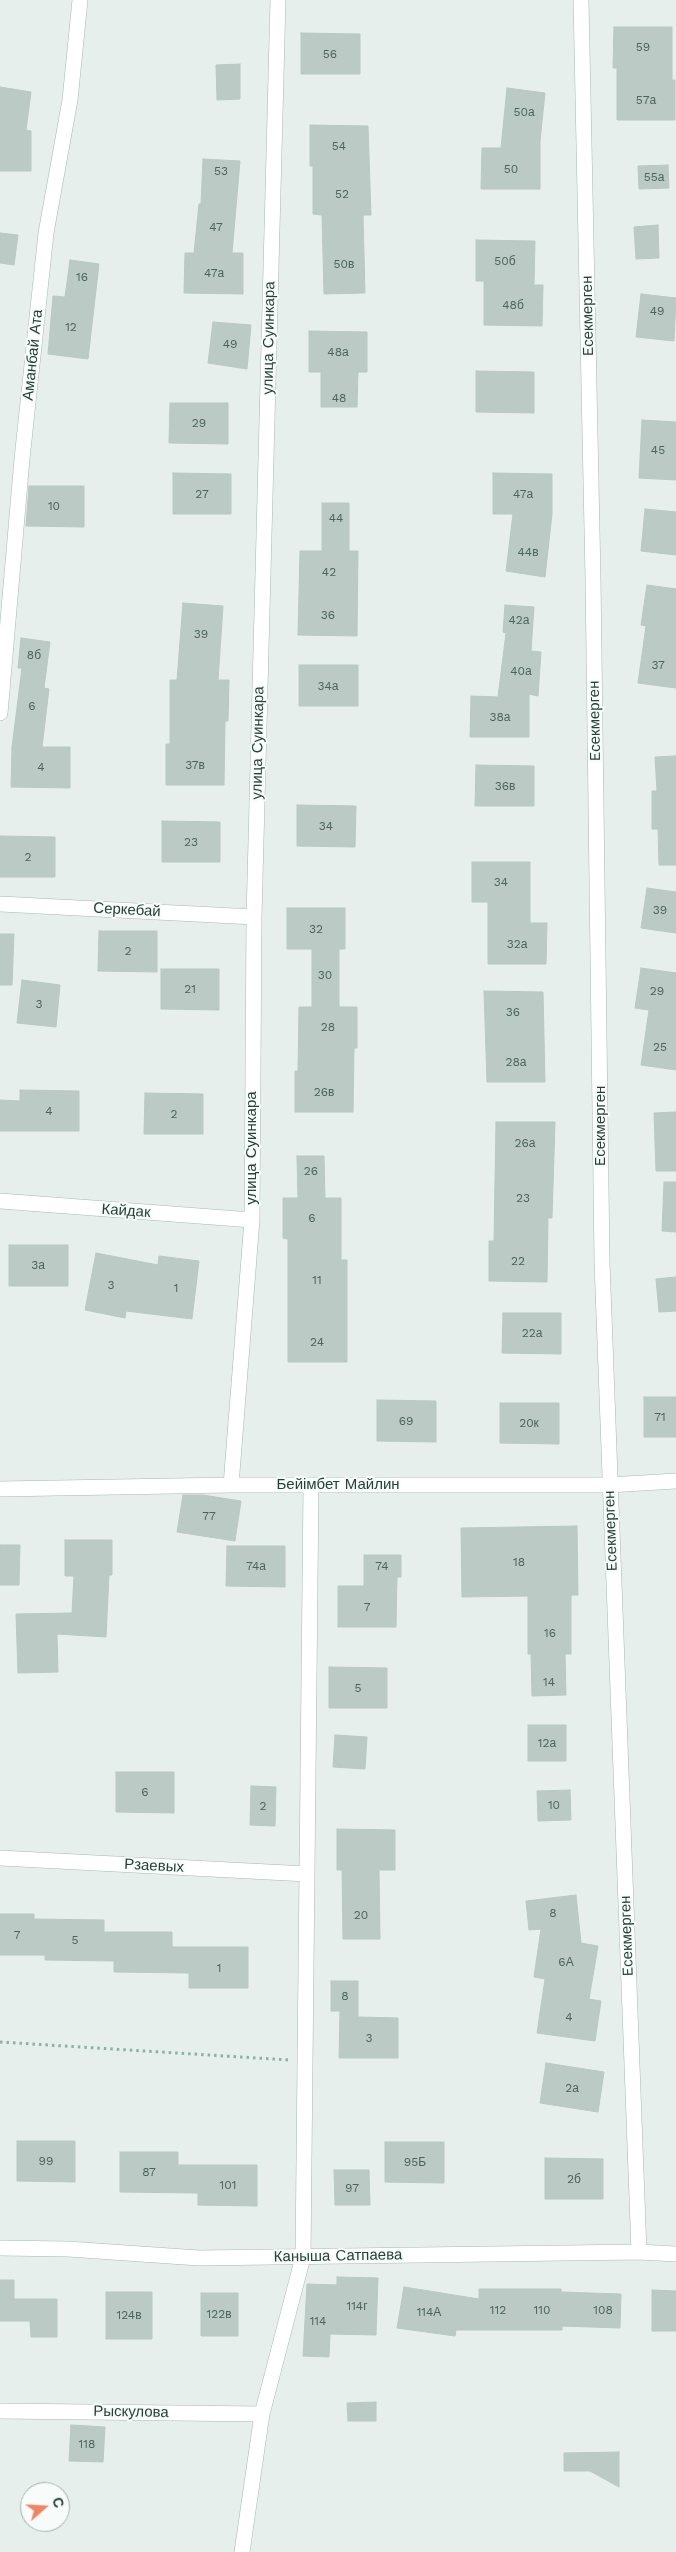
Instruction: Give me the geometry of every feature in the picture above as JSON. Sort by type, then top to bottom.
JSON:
[{"type":"street","name":"Аманбай Ата","points":[[0,713],[22,459],[46,233],[70,100],[80,0]]},
{"type":"street","name":"улица Суинкара","points":[[231,1485],[252,1220],[254,916],[278,0]]},
{"type":"street","name":"Eсекмерген","points":[[581,0],[593,578],[602,1262],[639,2252]]},
{"type":"street","name":"Серкебай","points":[[0,904],[254,916]]},
{"type":"street","name":"Кайдак","points":[[0,1201],[252,1220]]},
{"type":"street","name":"Бейімбет Майлин","points":[[0,1489],[231,1485],[609,1485],[676,1481]]},
{"type":"street","points":[[242,2552],[262,2414],[303,2257],[311,1486]]},
{"type":"street","name":"Рзаевых","points":[[0,1858],[307,1874]]},
{"type":"street","name":"Каныша Сатпаева","points":[[0,2248],[68,2249],[199,2258],[639,2252],[676,2254]]},
{"type":"street","name":"Рыскулова","points":[[0,2411],[262,2414]]},
{"type":"path","points":[[0,2042],[305,2061]]},
{"type":"building","points":[[614,27],[672,27],[672,80],[675,80],[675,120],[617,120],[617,68],[613,68]]},
{"type":"building","points":[[301,33],[360,34],[360,74],[301,74]]},
{"type":"building","points":[[240,64],[240,99],[217,100],[216,65]]},
{"type":"building","points":[[0,87],[31,92],[26,130],[31,131],[31,171],[0,171]]},
{"type":"building","points":[[507,88],[545,93],[540,141],[540,189],[481,189],[482,148],[501,148]]},
{"type":"building","points":[[310,125],[368,126],[371,215],[363,215],[365,293],[324,294],[322,215],[313,214],[313,166],[310,166]]},
{"type":"building","points":[[203,159],[240,161],[232,253],[243,253],[243,294],[184,293],[185,253],[194,253],[199,204],[201,204]]},
{"type":"building","points":[[668,165],[669,188],[639,189],[638,166]]},
{"type":"building","points":[[658,225],[659,258],[636,259],[634,227]]},
{"type":"building","points":[[0,233],[18,235],[14,265],[0,263]]},
{"type":"building","points":[[476,240],[535,241],[534,285],[543,285],[542,326],[484,325],[484,281],[476,281]]},
{"type":"building","points":[[70,260],[99,264],[88,359],[48,354],[53,296],[65,297]]},
{"type":"building","points":[[641,294],[676,298],[674,341],[636,337]]},
{"type":"building","points":[[213,322],[251,325],[247,369],[208,363]]},
{"type":"building","points":[[309,331],[367,332],[367,372],[358,372],[357,407],[321,407],[321,372],[309,372]]},
{"type":"building","points":[[476,371],[534,372],[534,413],[476,412]]},
{"type":"building","points":[[170,403],[228,403],[228,444],[169,443]]},
{"type":"building","points":[[642,420],[676,422],[676,480],[639,478]]},
{"type":"building","points":[[173,473],[231,474],[231,514],[173,514]]},
{"type":"building","points":[[493,473],[552,474],[552,514],[545,577],[506,571],[513,514],[493,514]]},
{"type":"building","points":[[29,486],[84,486],[84,527],[26,526]]},
{"type":"building","points":[[322,503],[349,503],[349,551],[358,551],[357,636],[298,635],[300,551],[322,551]]},
{"type":"building","points":[[645,509],[676,512],[676,555],[641,551]]},
{"type":"building","points":[[647,585],[676,589],[676,688],[638,683],[646,626],[641,625]]},
{"type":"building","points":[[183,603],[223,606],[218,680],[229,680],[228,721],[225,721],[224,785],[166,785],[166,744],[170,744],[170,680],[177,680]]},
{"type":"building","points":[[505,605],[534,607],[531,651],[541,652],[538,696],[529,694],[529,737],[470,737],[471,696],[498,697],[506,633],[503,632]]},
{"type":"building","points":[[21,638],[50,642],[44,688],[49,689],[42,747],[70,747],[70,788],[11,787],[12,747],[22,668],[18,668]]},
{"type":"building","points":[[299,665],[358,665],[358,706],[299,706]]},
{"type":"building","points":[[676,756],[676,865],[659,865],[658,829],[652,829],[652,791],[657,791],[655,757]]},
{"type":"building","points":[[476,765],[534,766],[534,806],[475,806]]},
{"type":"building","points":[[297,805],[356,806],[355,847],[297,846]]},
{"type":"building","points":[[162,821],[220,822],[220,862],[162,862]]},
{"type":"building","points":[[0,836],[55,837],[55,877],[0,877]]},
{"type":"building","points":[[472,862],[530,862],[530,923],[547,923],[546,964],[488,964],[488,902],[472,902]]},
{"type":"building","points":[[647,888],[676,892],[676,933],[641,928]]},
{"type":"building","points":[[287,908],[345,908],[345,949],[339,949],[339,1007],[357,1007],[357,1048],[354,1048],[353,1112],[295,1112],[295,1071],[298,1071],[299,1007],[312,1007],[312,949],[287,949]]},
{"type":"building","points":[[99,931],[157,931],[157,972],[98,971]]},
{"type":"building","points":[[0,934],[14,934],[12,985],[0,985]]},
{"type":"building","points":[[641,968],[676,973],[676,1070],[641,1065],[649,1010],[635,1008]]},
{"type":"building","points":[[161,969],[219,969],[219,1010],[161,1009]]},
{"type":"building","points":[[22,980],[60,985],[56,1027],[17,1023]]},
{"type":"building","points":[[484,991],[543,992],[545,1082],[487,1082]]},
{"type":"building","points":[[20,1090],[79,1091],[79,1131],[0,1131],[0,1100],[20,1101]]},
{"type":"building","points":[[145,1093],[203,1094],[203,1134],[144,1134]]},
{"type":"building","points":[[676,1112],[676,1171],[656,1171],[654,1113]]},
{"type":"building","points":[[496,1122],[555,1122],[552,1218],[548,1218],[547,1282],[489,1281],[489,1241],[494,1241]]},
{"type":"building","points":[[297,1156],[324,1156],[325,1198],[341,1198],[341,1260],[347,1260],[347,1362],[288,1362],[288,1239],[283,1238],[283,1198],[298,1198]]},
{"type":"building","points":[[664,1182],[676,1182],[676,1232],[662,1231]]},
{"type":"building","points":[[9,1245],[68,1245],[68,1286],[9,1286]]},
{"type":"building","points":[[96,1253],[158,1265],[159,1256],[199,1261],[192,1319],[126,1311],[125,1318],[85,1310]]},
{"type":"building","points":[[676,1277],[676,1311],[659,1312],[656,1279]]},
{"type":"building","points":[[503,1313],[561,1313],[561,1354],[502,1353]]},
{"type":"building","points":[[644,1397],[676,1397],[676,1437],[644,1437]]},
{"type":"building","points":[[377,1400],[436,1401],[436,1442],[377,1441]]},
{"type":"building","points":[[500,1403],[559,1403],[559,1444],[500,1443]]},
{"type":"building","points":[[183,1495],[203,1495],[241,1501],[235,1541],[177,1532]]},
{"type":"building","points":[[577,1526],[578,1595],[571,1595],[571,1654],[565,1654],[566,1695],[532,1696],[531,1654],[528,1654],[528,1596],[462,1597],[461,1528]]},
{"type":"building","points":[[65,1540],[112,1540],[112,1575],[109,1575],[106,1637],[57,1634],[58,1672],[18,1673],[16,1614],[72,1613],[74,1576],[65,1576]]},
{"type":"building","points":[[0,1545],[20,1545],[19,1585],[0,1585]]},
{"type":"building","points":[[227,1546],[285,1546],[285,1587],[226,1586]]},
{"type":"building","points":[[364,1555],[401,1555],[401,1577],[397,1577],[396,1627],[338,1627],[338,1586],[364,1586]]},
{"type":"building","points":[[329,1667],[387,1668],[387,1708],[329,1708]]},
{"type":"building","points":[[528,1725],[566,1725],[566,1761],[528,1761]]},
{"type":"building","points":[[335,1735],[367,1737],[365,1769],[333,1767]]},
{"type":"building","points":[[116,1772],[174,1772],[174,1813],[116,1812]]},
{"type":"building","points":[[251,1786],[276,1787],[275,1826],[250,1825]]},
{"type":"building","points":[[570,1790],[571,1820],[538,1821],[537,1791]]},
{"type":"building","points":[[337,1829],[395,1830],[395,1870],[379,1870],[380,1939],[343,1939],[342,1870],[337,1870]]},
{"type":"building","points":[[576,1895],[581,1943],[598,1946],[589,1999],[601,2001],[595,2041],[537,2033],[545,1979],[534,1977],[541,1929],[529,1930],[526,1901]]},
{"type":"building","points":[[0,1914],[34,1914],[34,1919],[104,1920],[104,1932],[172,1932],[172,1947],[248,1947],[248,1988],[189,1988],[189,1973],[114,1972],[114,1961],[45,1960],[45,1955],[0,1955]]},
{"type":"building","points":[[331,1981],[358,1981],[358,2017],[398,2018],[398,2058],[339,2058],[340,2011],[331,2011]]},
{"type":"building","points":[[546,2063],[604,2072],[598,2112],[540,2103]]},
{"type":"building","points":[[17,2141],[75,2141],[75,2182],[17,2181]]},
{"type":"building","points":[[385,2142],[444,2142],[444,2183],[385,2182]]},
{"type":"building","points":[[120,2152],[178,2152],[178,2165],[257,2165],[257,2206],[198,2205],[198,2193],[120,2192]]},
{"type":"building","points":[[545,2158],[603,2159],[603,2199],[545,2199]]},
{"type":"building","points":[[334,2170],[369,2170],[370,2205],[335,2205]]},
{"type":"building","points":[[337,2277],[378,2278],[376,2335],[330,2334],[329,2357],[303,2356],[307,2284],[337,2285]]},
{"type":"building","points":[[0,2280],[14,2280],[14,2299],[57,2299],[57,2337],[31,2337],[30,2321],[0,2321]]},
{"type":"building","points":[[404,2287],[479,2299],[479,2289],[561,2289],[561,2292],[621,2294],[620,2328],[562,2326],[562,2330],[456,2330],[455,2336],[397,2328]]},
{"type":"building","points":[[652,2290],[676,2291],[676,2331],[652,2331]]},
{"type":"building","points":[[106,2292],[152,2292],[152,2339],[106,2339]]},
{"type":"building","points":[[201,2293],[238,2293],[238,2336],[201,2336]]},
{"type":"building","points":[[376,2402],[376,2421],[348,2421],[347,2403]]},
{"type":"building","points":[[71,2425],[105,2427],[103,2462],[69,2461]]},
{"type":"building","points":[[619,2452],[619,2487],[590,2471],[564,2471],[564,2453]]}]
